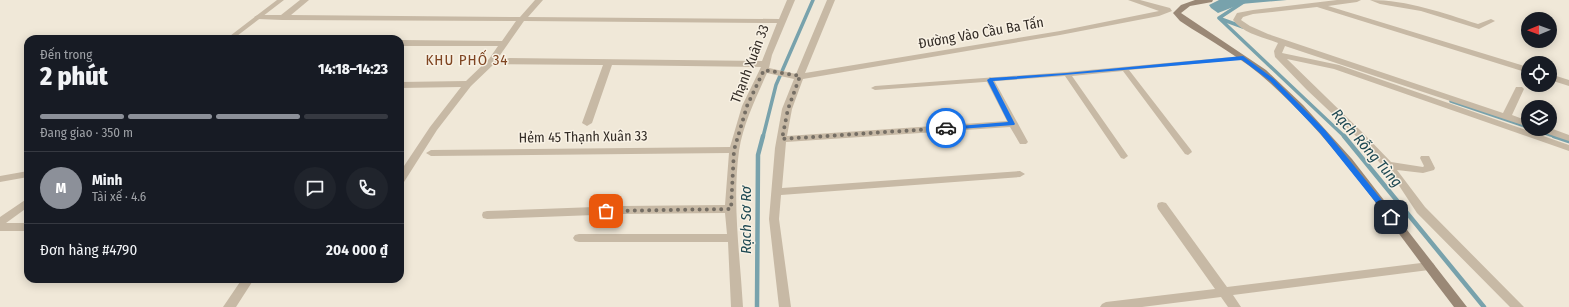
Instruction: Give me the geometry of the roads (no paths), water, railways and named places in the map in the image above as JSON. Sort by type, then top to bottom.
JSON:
[{"type":"street","points":[[282,18],[305,0]]},
{"type":"street","points":[[404,174],[433,129],[468,84],[492,61],[522,19],[539,0]]},
{"type":"street","name":"Thạnh Xuân 33","points":[[737,307],[731,209],[734,150],[747,106],[765,67],[768,55],[791,0]]},
{"type":"street","points":[[784,307],[774,219],[782,139],[788,109],[808,52],[831,0]]},
{"type":"street","points":[[1132,0],[1177,13],[1183,20],[1243,58],[1272,80],[1331,141],[1460,307]]},
{"type":"street","points":[[1177,13],[1180,9],[1190,3],[1209,0]]},
{"type":"street","points":[[1357,0],[1253,12],[1240,15],[1237,20],[1242,25],[1283,42],[1521,122]]},
{"type":"street","points":[[1374,0],[1422,9],[1480,27],[1491,21]]},
{"type":"street","points":[[1309,1],[1521,68]]},
{"type":"street","name":"Đường Vào Cầu Ba Tấn","points":[[492,61],[765,67],[800,76],[1060,33],[1158,14],[1167,10]]},
{"type":"street","points":[[258,17],[782,21]]},
{"type":"street","points":[[1278,55],[1278,51],[1283,42]]},
{"type":"street","points":[[404,44],[505,44]]},
{"type":"street","points":[[1278,55],[1336,67],[1569,148]]},
{"type":"street","points":[[1278,55],[1310,88],[1392,165],[1421,210],[1518,307]]},
{"type":"street","points":[[587,123],[608,63]]},
{"type":"street","points":[[1557,79],[1569,83]]},
{"type":"street","points":[[990,80],[1012,124],[1023,142]]},
{"type":"street","points":[[404,85],[468,84]]},
{"type":"street","points":[[1506,117],[1519,89]]},
{"type":"street","points":[[782,139],[1012,124]]},
{"type":"street","points":[[1557,134],[1569,138]]},
{"type":"street","name":"Hẻm 45 Thạnh Xuân 33","points":[[431,153],[734,150]]},
{"type":"street","points":[[1392,165],[1424,170],[1430,168],[1425,158]]},
{"type":"street","points":[[777,192],[1020,174]]},
{"type":"street","points":[[0,179],[24,175]]},
{"type":"street","points":[[0,222],[24,205]]},
{"type":"street","points":[[1162,206],[1235,307]]},
{"type":"street","points":[[487,215],[621,210],[731,209]]},
{"type":"street","points":[[0,227],[24,227]]},
{"type":"street","points":[[579,238],[733,238]]},
{"type":"street","points":[[1106,307],[1429,266]]},
{"type":"street","points":[[229,307],[245,283]]},
{"type":"lane","points":[[234,35],[281,0]]},
{"type":"lane","points":[[875,88],[1067,74],[1243,58]]},
{"type":"lane","points":[[1124,68],[1188,152]]},
{"type":"lane","points":[[1067,74],[1124,156]]},
{"type":"water","points":[[1219,0],[1287,0],[1241,4],[1218,13],[1209,5]]},
{"type":"waterway","name":"Rạch Sơ Rơ","points":[[763,137],[776,85],[813,0]]},
{"type":"waterway","name":"Rạch Rỗng Tùng","points":[[1250,0],[1245,1],[1219,18],[1344,136]]},
{"type":"waterway","points":[[1221,19],[1243,27]]},
{"type":"waterway","points":[[1451,101],[1521,125]]},
{"type":"waterway","name":"Rạch Sơ Rơ","points":[[757,307],[758,155],[763,136]]},
{"type":"waterway","name":"Rạch Rỗng Tùng","points":[[1344,136],[1484,307]]},
{"type":"waterway","points":[[1554,136],[1569,141]]},
{"type":"district","name":"KHU PHỐ 34","points":[[467,60]]}]
